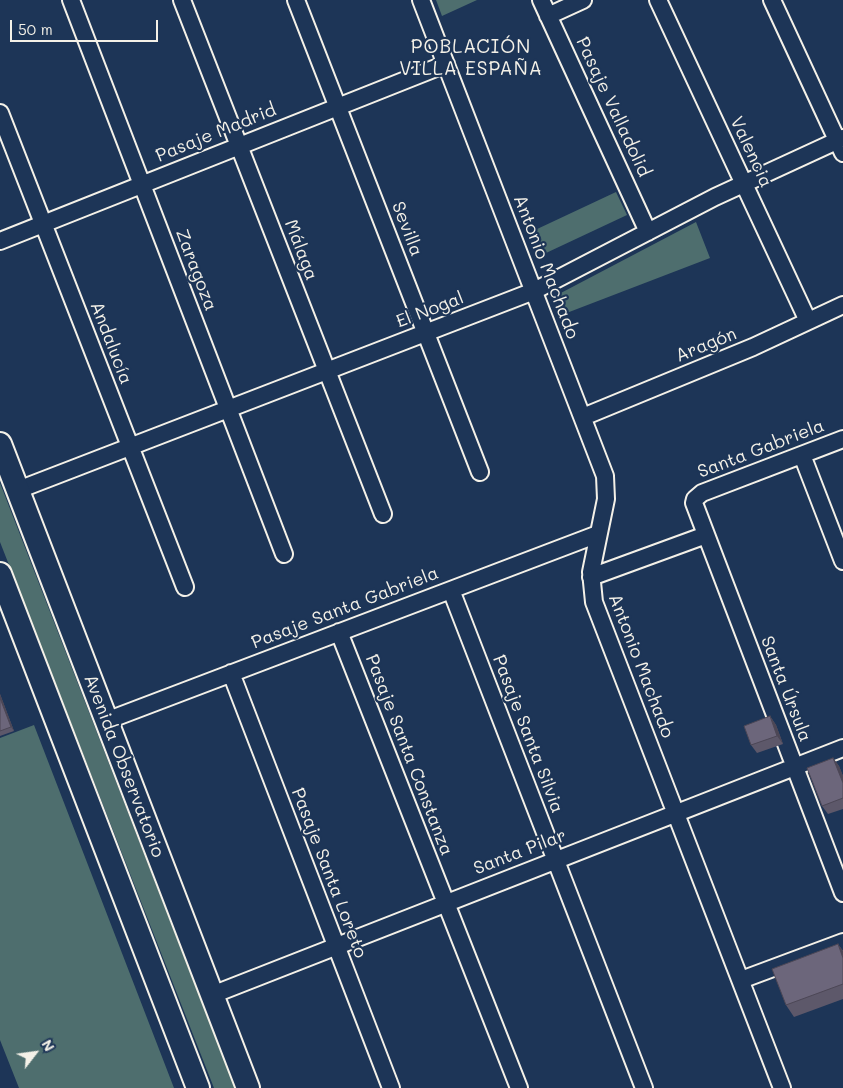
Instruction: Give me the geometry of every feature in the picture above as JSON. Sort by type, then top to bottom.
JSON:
[{"type":"main road","name":"Avenida Observatorio","points":[[0,444],[248,1088]]},
{"type":"main road","points":[[0,574],[198,1088]]},
{"type":"street","name":"Zaragoza","points":[[71,0],[284,554]]},
{"type":"street","name":"Málaga","points":[[182,0],[383,514]]},
{"type":"street","name":"Sevilla","points":[[296,0],[480,472]]},
{"type":"street","name":"Antonio Machado","points":[[421,0],[602,468],[606,484],[606,498],[591,577],[592,592],[596,606],[782,1088]]},
{"type":"street","name":"Pasaje Valladolid","points":[[541,0],[648,232]]},
{"type":"street","points":[[548,16],[583,0]]},
{"type":"street","name":"Valencia","points":[[658,0],[808,321]]},
{"type":"street","points":[[772,0],[841,144]]},
{"type":"street","name":"Pasaje Madrid","points":[[0,240],[446,64]]},
{"type":"street","name":"Andalucía","points":[[0,113],[185,587]]},
{"type":"street","name":"El Nogal","points":[[18,490],[534,291],[744,183],[841,144]]},
{"type":"street","name":"Aragón","points":[[582,417],[744,351],[843,305]]},
{"type":"street","name":"Santa Gabriela","points":[[695,499],[702,492],[843,439]]},
{"type":"street","points":[[802,455],[843,561]]},
{"type":"street","name":"Santa Úrsula","points":[[695,499],[696,508],[706,535],[843,893]]},
{"type":"street","name":"Pasaje Santa Gabriela","points":[[106,721],[598,534]]},
{"type":"street","points":[[591,577],[706,535]]},
{"type":"street","name":"Pasaje Santa Silvia","points":[[451,590],[644,1088]]},
{"type":"street","name":"Pasaje Santa Constanza","points":[[339,632],[519,1088]]},
{"type":"street","name":"Pasaje Santa Loreto","points":[[231,673],[391,1088]]},
{"type":"street","name":"Santa Pilar","points":[[212,995],[843,748]]},
{"type":"street","points":[[741,980],[843,942]]},
{"type":"green space","points":[[436,0],[477,0],[442,16]]},
{"type":"green space","points":[[616,192],[627,215],[546,253],[535,230]]},
{"type":"green space","points":[[696,222],[710,258],[564,314],[557,295]]},
{"type":"green space","points":[[0,483],[235,1088],[214,1088],[0,542]]},
{"type":"green space","points":[[34,725],[174,1088],[19,1088],[0,1040],[0,738]]},
{"type":"building","points":[[0,698],[11,727],[0,731]]},
{"type":"building","points":[[770,716],[777,736],[751,745],[744,726]]},
{"type":"building","points":[[833,758],[843,783],[843,798],[822,806],[807,768]]},
{"type":"building","points":[[838,944],[843,958],[843,984],[786,1005],[772,969]]},
{"type":"district","name":"POBLACIÓN VILLA ESPAÑA","points":[[471,58]]}]
